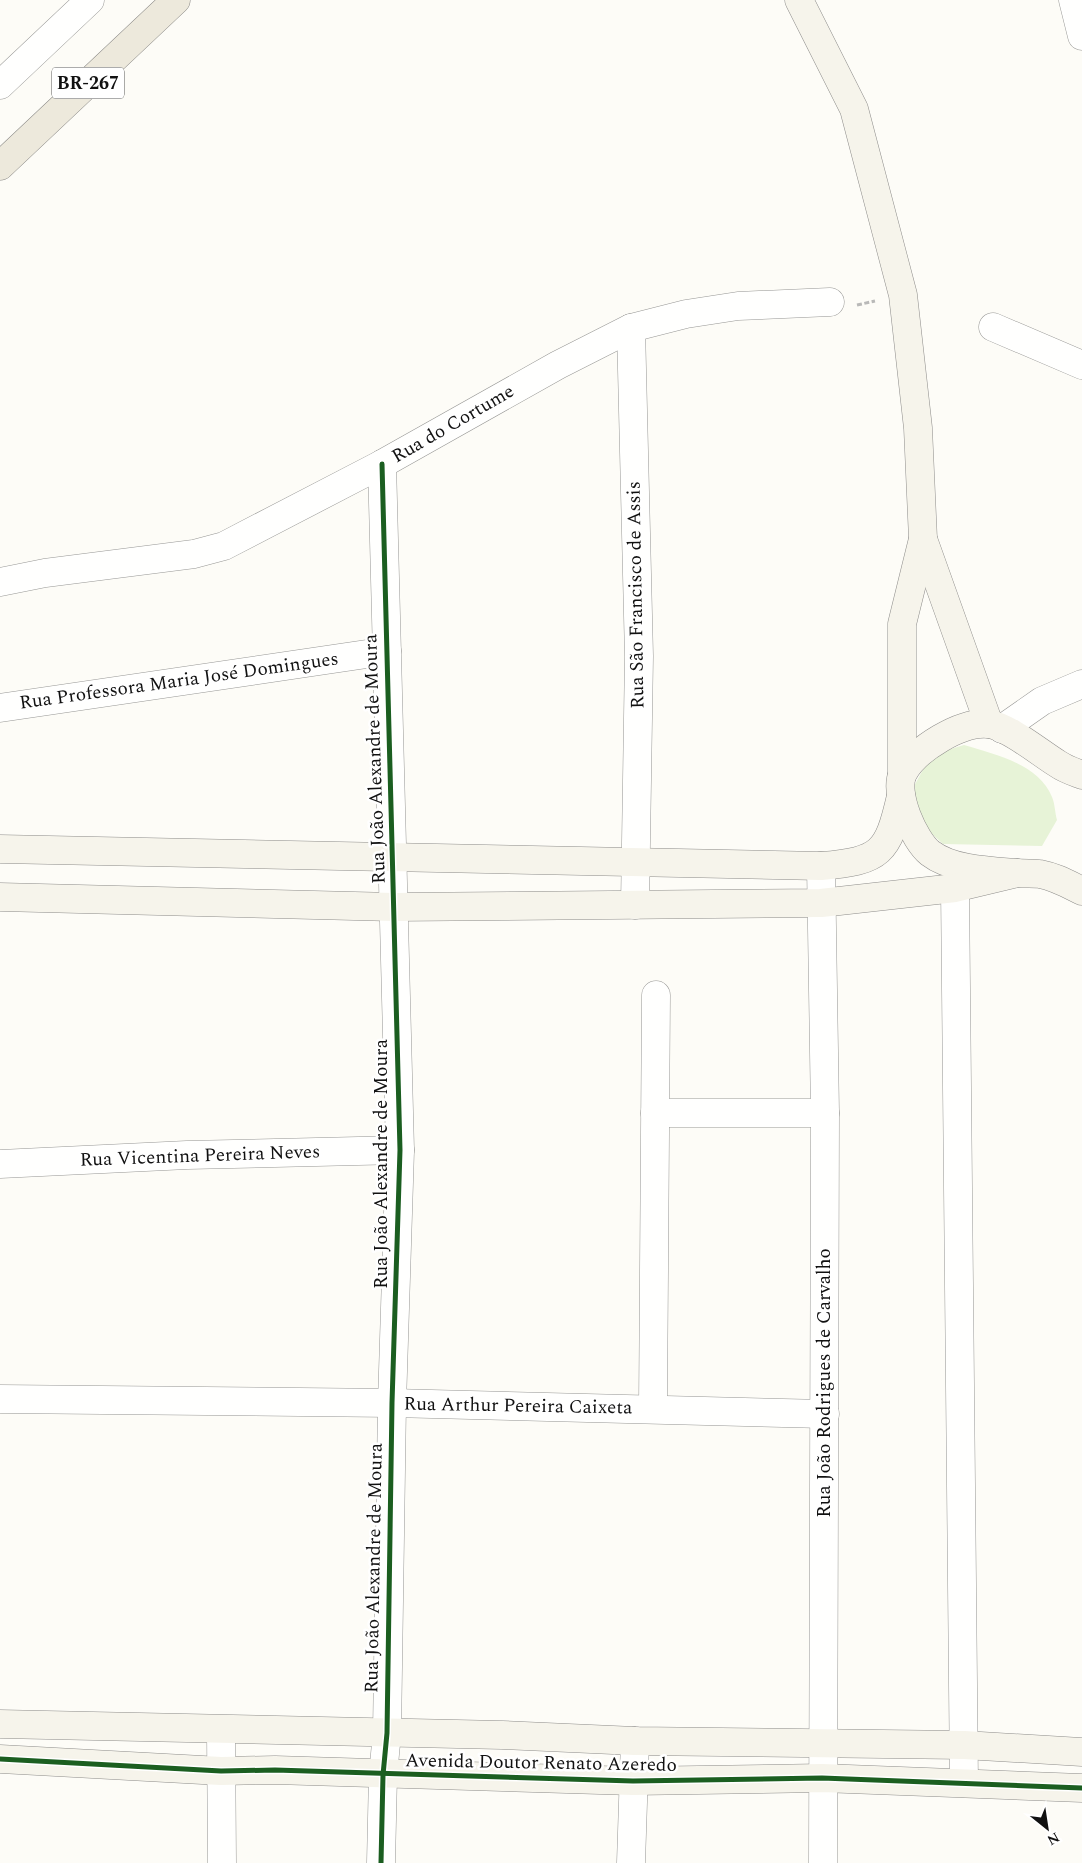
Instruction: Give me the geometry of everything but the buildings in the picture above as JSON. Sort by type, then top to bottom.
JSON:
[{"type":"main road","name":"BR-267","points":[[0,166],[176,0]]},
{"type":"street","points":[[0,85],[90,0]]},
{"type":"street","points":[[0,849],[394,859],[821,866],[850,864],[878,852],[888,842],[894,830],[902,785],[902,624],[923,539],[918,428],[903,295],[854,109],[799,0]]},
{"type":"street","points":[[1072,0],[1082,36]]},
{"type":"street","name":"Rua do Cortume","points":[[0,582],[45,573],[194,554],[224,546],[382,464],[558,364],[631,328],[686,314],[738,306],[830,302]]},
{"type":"street","points":[[993,327],[1082,365]]},
{"type":"street","name":"Rua São Francisco de Assis","points":[[631,328],[639,656],[635,905]]},
{"type":"street","name":"Rua João Alexandre de Moura","points":[[381,1863],[383,1775],[387,1733],[392,1403],[400,1150],[394,859],[382,464]]},
{"type":"street","points":[[923,539],[996,727]]},
{"type":"street","name":"Rua Professora Maria José Domingues","points":[[0,708],[105,690],[388,651]]},
{"type":"street","points":[[996,727],[1042,701],[1082,684]]},
{"type":"street","points":[[1071,770],[996,727],[975,725],[933,742],[917,755],[902,785],[912,831],[929,852],[955,866],[1039,874],[1071,885]]},
{"type":"street","name":"Rua João Rodrigues de Carvalho","points":[[821,866],[825,1113],[823,1863]]},
{"type":"street","points":[[0,897],[394,907],[822,903],[955,888],[1017,873]]},
{"type":"street","points":[[955,888],[964,1783]]},
{"type":"street","points":[[653,1409],[656,996]]},
{"type":"street","points":[[656,1113],[825,1113]]},
{"type":"street","name":"Rua Vicentina Pereira Neves","points":[[0,1164],[187,1155],[400,1150]]},
{"type":"street","name":"Rua Arthur Pereira Caixeta","points":[[0,1399],[392,1403],[825,1414]]},
{"type":"street","name":"Avenida Doutor Renato Azeredo","points":[[0,1724],[144,1727],[221,1731],[502,1735],[635,1741],[964,1745],[1082,1752]]},
{"type":"street","points":[[62,1763],[63,1726]]},
{"type":"street","points":[[144,1727],[144,1766]]},
{"type":"street","points":[[221,1731],[222,1863]]},
{"type":"street","points":[[275,1732],[275,1770]]},
{"type":"street","points":[[500,1777],[502,1735]]},
{"type":"street","points":[[631,1863],[635,1741]]},
{"type":"street","name":"Avenida Doutor Renato Azeredo","points":[[0,1759],[220,1771],[275,1770],[383,1775],[633,1781],[822,1778],[1082,1788]]},
{"type":"path","points":[[830,302],[832,311],[903,295]]},
{"type":"green space","points":[[964,745],[989,752],[1026,768],[1046,786],[1053,800],[1057,820],[1042,846],[943,844],[920,823],[913,788],[931,755]]},
{"type":"cycle path","points":[[381,1863],[383,1775],[387,1733],[392,1403],[400,1150],[382,464]]},
{"type":"cycle path","points":[[0,1759],[221,1771],[275,1770],[633,1781],[822,1778],[1082,1788]]}]
